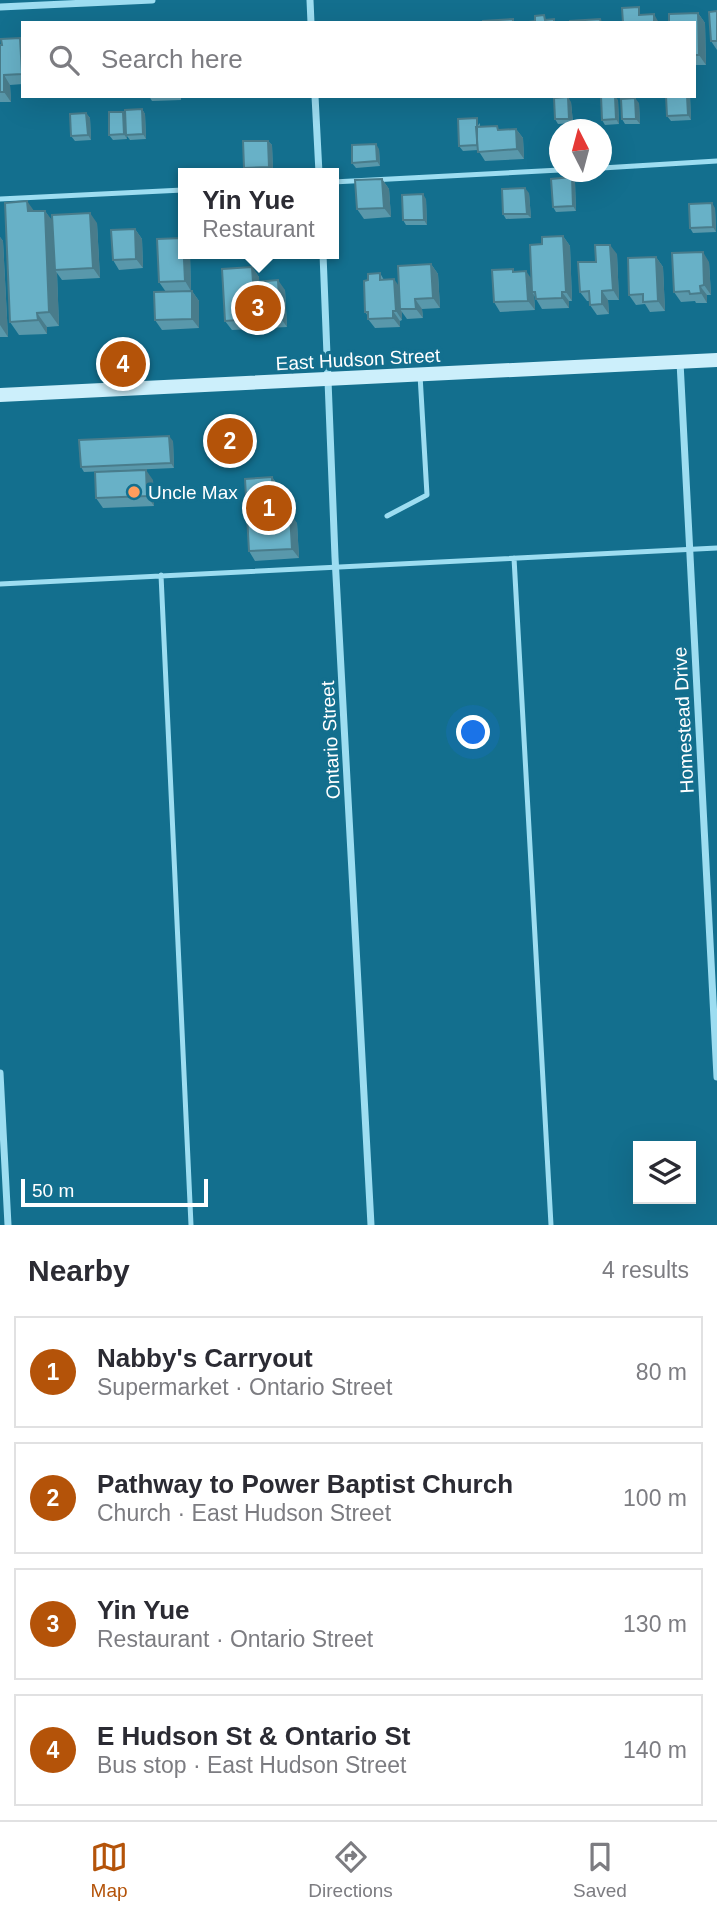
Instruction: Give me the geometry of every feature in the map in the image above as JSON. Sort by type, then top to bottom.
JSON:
[{"type":"main road","name":"East Hudson Street","points":[[0,395],[717,360]]},
{"type":"street","points":[[0,7],[152,0]]},
{"type":"street","points":[[310,0],[311,21]]},
{"type":"street","points":[[315,98],[319,168]]},
{"type":"street","name":"Ontario Street","points":[[323,259],[336,565],[372,1225]]},
{"type":"street","name":"Homestead Drive","points":[[680,362],[717,1077]]},
{"type":"street","points":[[0,1073],[8,1225]]},
{"type":"lane","points":[[612,166],[717,161]]},
{"type":"lane","points":[[339,182],[549,171]]},
{"type":"lane","points":[[0,199],[178,190]]},
{"type":"lane","points":[[387,516],[427,495],[420,375]]},
{"type":"lane","points":[[0,584],[336,565],[717,548]]},
{"type":"lane","points":[[514,558],[551,1225]]},
{"type":"lane","points":[[161,575],[191,1225]]},
{"type":"building","points":[[639,7],[639,15],[654,14],[654,21],[623,21],[622,8]]},
{"type":"building","points":[[717,11],[717,41],[711,41],[709,12]]},
{"type":"building","points":[[698,13],[699,55],[696,55],[696,21],[669,21],[669,14]]},
{"type":"building","points":[[544,15],[545,20],[554,21],[535,21],[535,16]]},
{"type":"building","points":[[20,38],[21,74],[4,75],[4,92],[0,92],[1,39]]},
{"type":"building","points":[[554,98],[568,98],[569,119],[555,119]]},
{"type":"building","points":[[601,98],[615,98],[616,119],[602,119]]},
{"type":"building","points":[[635,98],[636,119],[622,119],[621,99]]},
{"type":"building","points":[[666,98],[687,98],[688,115],[667,116]]},
{"type":"building","points":[[142,109],[143,134],[126,135],[125,110]]},
{"type":"building","points":[[109,112],[123,112],[124,134],[109,135]]},
{"type":"building","points":[[86,113],[88,135],[71,136],[70,114]]},
{"type":"building","points":[[477,118],[477,145],[459,146],[458,119]]},
{"type":"building","points":[[497,126],[498,130],[516,129],[517,149],[478,152],[476,127]]},
{"type":"building","points":[[243,141],[268,141],[269,167],[244,168]]},
{"type":"building","points":[[376,144],[377,161],[352,163],[352,145]]},
{"type":"building","points":[[382,179],[384,208],[357,209],[355,180]]},
{"type":"building","points":[[551,182],[572,182],[573,206],[553,207]]},
{"type":"building","points":[[525,188],[527,214],[503,214],[502,189]]},
{"type":"building","points":[[423,194],[424,220],[403,220],[402,195]]},
{"type":"building","points":[[27,201],[28,211],[45,211],[49,312],[37,313],[38,320],[10,322],[5,203]]},
{"type":"building","points":[[712,203],[713,227],[690,228],[689,204]]},
{"type":"building","points":[[90,213],[93,268],[55,270],[52,215]]},
{"type":"building","points":[[135,229],[136,259],[113,260],[111,230]]},
{"type":"building","points":[[563,236],[566,292],[562,292],[562,298],[536,299],[535,292],[532,292],[530,245],[542,244],[542,237]]},
{"type":"building","points":[[178,238],[178,259],[184,259],[185,281],[159,282],[157,239]]},
{"type":"building","points":[[595,245],[610,245],[613,290],[602,291],[602,304],[590,305],[589,291],[580,292],[578,262],[596,262]]},
{"type":"building","points":[[703,252],[704,285],[700,286],[701,293],[674,292],[672,253]]},
{"type":"building","points":[[656,257],[658,301],[643,302],[643,294],[629,295],[628,258]]},
{"type":"building","points":[[431,264],[433,298],[415,299],[416,309],[400,309],[398,266]]},
{"type":"building","points":[[252,267],[253,282],[278,280],[280,317],[225,321],[222,269]]},
{"type":"building","points":[[513,269],[513,272],[526,271],[528,301],[494,302],[492,270]]},
{"type":"building","points":[[380,273],[380,280],[394,279],[396,311],[393,311],[393,318],[368,319],[368,312],[365,312],[364,281],[368,280],[368,274]]},
{"type":"building","points":[[192,291],[192,319],[155,320],[154,292]]},
{"type":"building","points":[[169,436],[171,463],[81,467],[79,440]]},
{"type":"building","points":[[146,470],[147,496],[96,498],[95,472]]},
{"type":"building","points":[[272,477],[273,514],[290,513],[292,549],[249,551],[245,479]]},
{"type":"place","name":"Yin Yue","points":[[258,308]]},
{"type":"place","name":"E Hudson St & Ontario St","points":[[123,364]]},
{"type":"place","name":"Pathway to Power Baptist Church","points":[[230,441]]},
{"type":"place","name":"Uncle Max","points":[[134,492]]},
{"type":"place","name":"Nabby's Carryout","points":[[269,508]]}]
